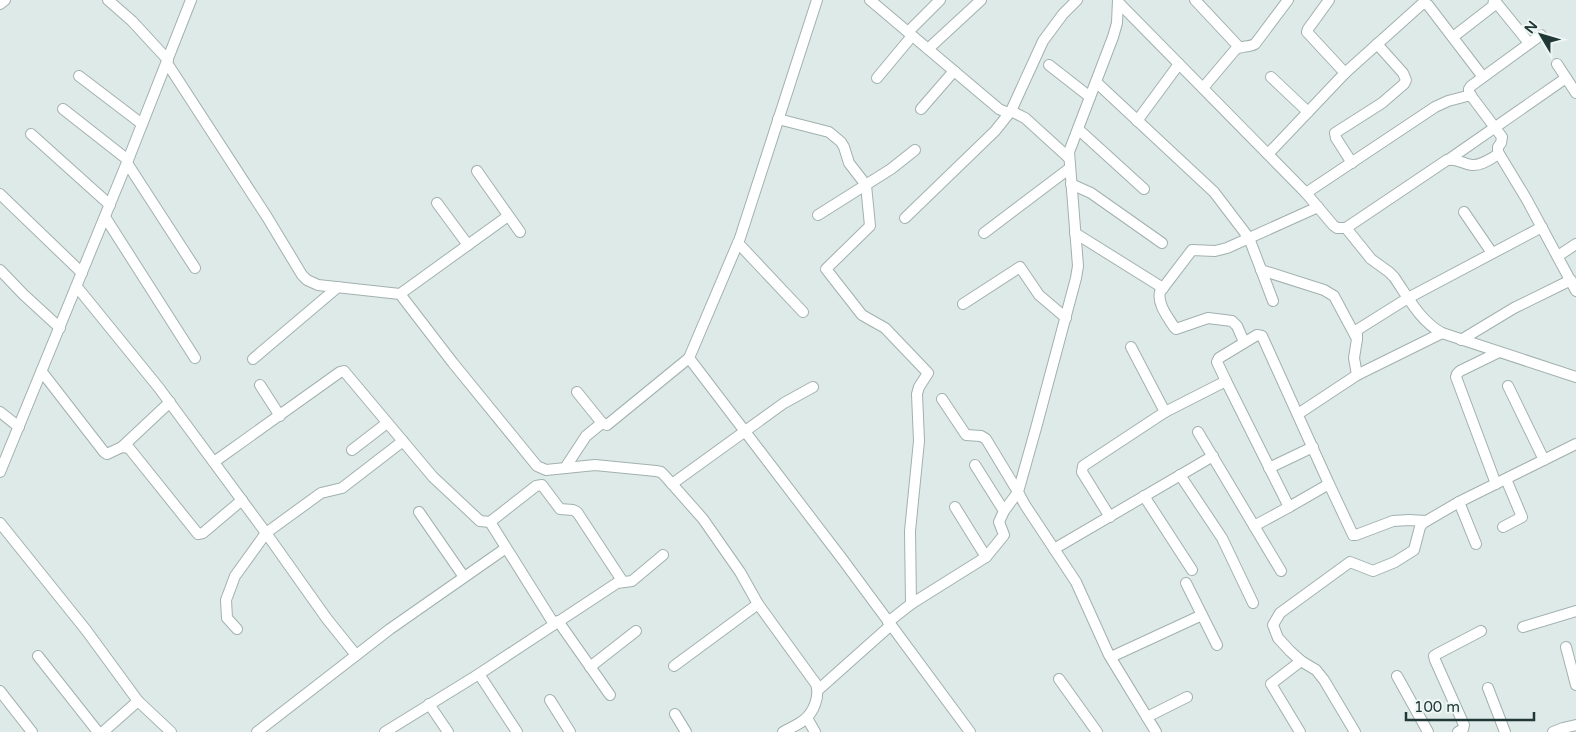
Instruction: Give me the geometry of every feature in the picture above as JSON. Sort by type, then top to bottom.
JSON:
[{"type":"street","points":[[0,4],[5,0]]},
{"type":"street","points":[[108,0],[132,21],[168,61],[302,275],[312,283],[400,294],[508,216]]},
{"type":"street","points":[[0,472],[110,205],[191,0]]},
{"type":"street","points":[[577,392],[602,423],[607,425],[689,358],[738,243],[817,0]]},
{"type":"street","points":[[870,0],[999,109],[1025,118],[1069,163]]},
{"type":"street","points":[[877,78],[910,34],[940,0]]},
{"type":"street","points":[[928,49],[981,0]]},
{"type":"street","points":[[905,218],[995,131],[1011,112],[1042,41],[1063,14],[1077,0]]},
{"type":"street","points":[[1195,0],[1239,47]]},
{"type":"street","points":[[1203,88],[1235,50],[1239,47],[1254,44],[1288,0]]},
{"type":"street","points":[[1329,0],[1307,32],[1345,73]]},
{"type":"street","points":[[1118,1],[1306,193],[1337,228],[1346,228],[1566,78]]},
{"type":"street","points":[[818,690],[911,604],[986,557],[1004,535],[999,522],[1004,510],[1018,492],[1077,272],[1069,163],[1078,129],[1114,37],[1118,1]]},
{"type":"street","points":[[1453,37],[1493,6],[1495,1],[1529,44]]},
{"type":"street","points":[[1268,154],[1345,73],[1423,3],[1428,4],[1483,77]]},
{"type":"street","points":[[1461,340],[1514,308],[1574,283],[1498,150],[1502,137],[1471,95],[1469,89],[1541,35]]},
{"type":"street","points":[[1352,163],[1336,138],[1335,133],[1387,99],[1406,80],[1403,73],[1378,44]]},
{"type":"street","points":[[1137,121],[1179,64]]},
{"type":"street","points":[[1557,64],[1576,93]]},
{"type":"street","points":[[1049,65],[1090,97]]},
{"type":"street","points":[[921,109],[954,71]]},
{"type":"street","points":[[79,76],[142,124]]},
{"type":"street","points":[[1271,76],[1308,112]]},
{"type":"street","points":[[1096,82],[1214,192],[1249,238],[1273,301]]},
{"type":"street","points":[[1306,193],[1441,103],[1471,95]]},
{"type":"street","points":[[63,110],[127,162],[195,268]]},
{"type":"street","points":[[778,119],[833,134],[844,147],[849,163],[866,185],[870,226],[826,269],[862,316],[885,328],[928,373],[917,394],[919,441],[910,531],[911,604]]},
{"type":"street","points":[[1078,129],[1144,189]]},
{"type":"street","points":[[31,134],[110,205]]},
{"type":"street","points":[[818,214],[891,169],[915,150]]},
{"type":"street","points":[[1447,160],[1454,159],[1467,164],[1477,165],[1500,154]]},
{"type":"street","points":[[984,233],[1069,163]]},
{"type":"street","points":[[477,172],[520,232]]},
{"type":"street","points":[[1071,184],[1092,193],[1162,243]]},
{"type":"street","points":[[0,194],[82,273]]},
{"type":"street","points":[[437,203],[468,245]]},
{"type":"street","points":[[1244,342],[1237,326],[1232,321],[1208,318],[1177,329],[1160,303],[1160,292],[1192,250],[1221,250],[1318,207]]},
{"type":"street","points":[[1464,212],[1492,254]]},
{"type":"street","points":[[105,217],[195,358]]},
{"type":"street","points":[[1357,375],[1354,358],[1357,330],[1408,298],[1542,227]]},
{"type":"street","points":[[1346,228],[1371,258],[1390,272],[1425,322],[1432,328],[1442,334],[1576,377]]},
{"type":"street","points":[[1075,233],[1163,288]]},
{"type":"street","points":[[738,243],[803,312]]},
{"type":"street","points":[[1558,256],[1576,244]]},
{"type":"street","points":[[963,304],[1020,267],[1039,295],[1066,318]]},
{"type":"street","points":[[0,270],[60,328]]},
{"type":"street","points":[[1261,270],[1329,292],[1334,296],[1357,339]]},
{"type":"street","points":[[76,287],[170,402],[356,655]]},
{"type":"street","points":[[253,359],[338,287]]},
{"type":"street","points":[[400,294],[453,363],[537,466],[543,469],[595,465],[661,472],[703,519],[740,572],[758,604],[816,684],[818,690],[816,701],[807,718],[784,732]]},
{"type":"street","points":[[1298,414],[1357,375],[1442,334]]},
{"type":"street","points":[[1289,507],[1217,360],[1257,335],[1262,336],[1353,535],[1356,536],[1393,521],[1426,521]]},
{"type":"street","points":[[1131,348],[1165,412]]},
{"type":"street","points":[[1496,484],[1456,378],[1460,371],[1499,352]]},
{"type":"street","points":[[689,358],[970,732]]},
{"type":"street","points":[[214,462],[344,371],[433,477],[480,520],[490,522],[556,623],[610,695]]},
{"type":"street","points":[[42,372],[107,454],[122,447],[170,402]]},
{"type":"street","points":[[1110,517],[1081,469],[1096,457],[1165,412],[1226,381]]},
{"type":"street","points":[[260,385],[280,416]]},
{"type":"street","points":[[1508,386],[1544,460]]},
{"type":"street","points":[[672,484],[784,403],[813,387]]},
{"type":"street","points":[[942,399],[966,435],[981,436],[986,439],[1082,593],[1111,657],[1156,732]]},
{"type":"street","points":[[0,412],[19,427]]},
{"type":"street","points":[[352,450],[387,423]]},
{"type":"street","points":[[565,468],[586,436],[602,423]]},
{"type":"street","points":[[1198,432],[1281,571]]},
{"type":"street","points":[[237,629],[228,618],[226,600],[235,576],[266,533],[321,493],[342,488],[402,441]]},
{"type":"street","points":[[1355,732],[1316,670],[1301,662],[1278,638],[1273,626],[1280,613],[1347,564],[1353,563],[1373,571],[1395,562],[1412,552],[1415,548],[1420,527],[1426,521],[1459,502],[1576,444]]},
{"type":"street","points":[[122,447],[130,448],[198,534],[203,533],[242,500]]},
{"type":"street","points":[[1269,468],[1313,447]]},
{"type":"street","points":[[1054,549],[1212,456]]},
{"type":"street","points":[[975,465],[1004,510]]},
{"type":"street","points":[[490,522],[539,485],[543,469]]},
{"type":"street","points":[[1180,475],[1222,538],[1253,603]]},
{"type":"street","points":[[1503,527],[1522,517],[1506,479]]},
{"type":"street","points":[[1254,526],[1330,484]]},
{"type":"street","points":[[539,485],[542,486],[560,509],[578,512],[623,582]]},
{"type":"street","points":[[1144,496],[1192,570]]},
{"type":"street","points":[[1459,502],[1476,544]]},
{"type":"street","points":[[955,506],[986,557]]},
{"type":"street","points":[[419,512],[464,577]]},
{"type":"street","points":[[0,523],[86,630],[138,701],[171,732]]},
{"type":"street","points":[[257,732],[390,629],[506,548]]},
{"type":"street","points":[[385,732],[479,674],[617,583],[632,581],[663,555]]},
{"type":"street","points":[[1186,583],[1217,645]]},
{"type":"street","points":[[674,666],[758,604]]},
{"type":"street","points":[[1523,626],[1576,611]]},
{"type":"street","points":[[1111,657],[1202,614]]},
{"type":"street","points":[[590,667],[636,631]]},
{"type":"street","points":[[1458,732],[1463,729],[1464,725],[1434,656],[1481,631]]},
{"type":"street","points":[[1566,647],[1576,684]]},
{"type":"street","points":[[38,656],[98,732]]},
{"type":"street","points":[[1300,732],[1271,684],[1301,662]]},
{"type":"street","points":[[479,674],[518,732]]},
{"type":"street","points":[[1397,676],[1428,732]]},
{"type":"street","points":[[1059,679],[1098,732]]},
{"type":"street","points":[[1488,688],[1505,732]]},
{"type":"street","points":[[0,691],[32,732]]},
{"type":"street","points":[[1147,717],[1187,697]]},
{"type":"street","points":[[550,700],[570,732]]},
{"type":"street","points":[[102,732],[138,701]]},
{"type":"street","points":[[430,704],[448,732]]},
{"type":"street","points":[[675,714],[686,732]]},
{"type":"street","points":[[807,718],[815,732]]},
{"type":"street","points":[[1552,732],[1576,725]]}]
